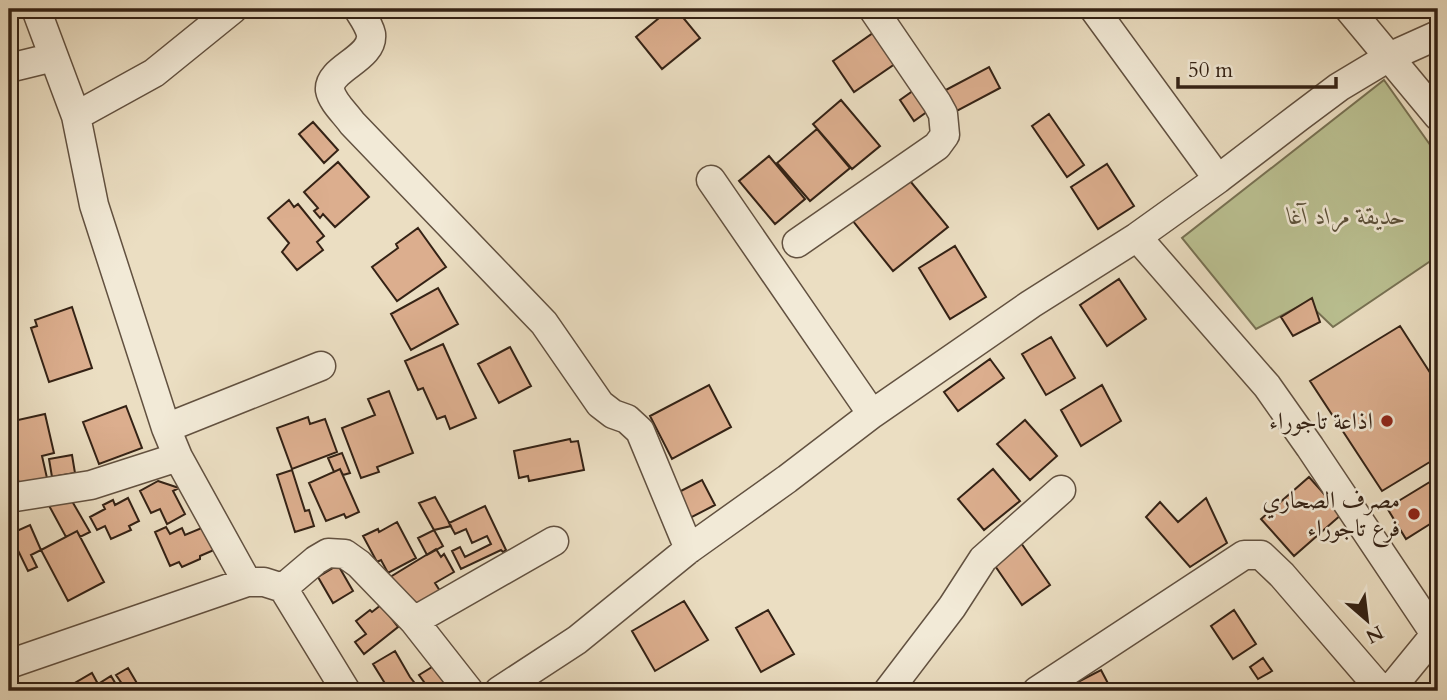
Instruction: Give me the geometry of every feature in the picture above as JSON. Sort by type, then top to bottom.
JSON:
[{"type":"street","points":[[36,9],[76,116],[94,205],[166,428],[178,457],[247,582]]},
{"type":"street","points":[[76,116],[154,73],[233,9]]},
{"type":"street","points":[[358,9],[371,36],[369,47],[333,79],[330,89],[337,103],[352,123],[544,323],[600,404],[613,414],[627,419],[640,431],[689,549]]},
{"type":"street","points":[[797,243],[937,146],[946,135],[943,114],[937,103],[873,9]]},
{"type":"street","points":[[1094,9],[1218,180]]},
{"type":"street","points":[[1349,9],[1438,116]]},
{"type":"street","points":[[499,691],[578,640],[689,549],[872,414],[1031,304],[1137,237],[1218,180],[1339,88],[1389,57],[1438,34]]},
{"type":"street","points":[[9,68],[54,57]]},
{"type":"street","points":[[711,180],[872,414]]},
{"type":"street","points":[[1137,237],[1267,386],[1436,632],[1389,691]]},
{"type":"street","points":[[166,428],[321,366]]},
{"type":"street","points":[[9,498],[91,485],[178,457]]},
{"type":"street","points":[[888,691],[952,607],[983,559],[1061,490]]},
{"type":"street","points":[[414,621],[554,541]]},
{"type":"street","points":[[283,588],[328,553],[345,554],[359,564],[414,621],[469,691]]},
{"type":"street","points":[[1037,691],[1244,555],[1261,555],[1282,575],[1382,691]]},
{"type":"street","points":[[9,664],[247,582],[264,582],[283,588],[346,691]]},
{"type":"green space","name":"حديقة مراد آغا","points":[[1384,80],[1438,156],[1438,258],[1333,327],[1307,302],[1256,329],[1182,238]]},
{"type":"building","points":[[670,9],[676,9],[700,38],[662,69],[636,37]]},
{"type":"building","points":[[883,26],[905,57],[854,92],[833,61]]},
{"type":"building","points":[[989,67],[1000,88],[953,113],[942,92]]},
{"type":"building","points":[[924,83],[938,104],[914,121],[900,100]]},
{"type":"building","points":[[841,100],[880,146],[852,169],[813,124]]},
{"type":"building","points":[[1049,114],[1084,165],[1067,177],[1032,126]]},
{"type":"building","points":[[313,122],[338,150],[324,163],[299,134]]},
{"type":"building","points":[[817,129],[850,168],[810,201],[777,163]]},
{"type":"building","points":[[769,156],[805,199],[775,224],[739,181]]},
{"type":"building","points":[[338,162],[369,197],[335,227],[323,214],[320,218],[314,211],[318,208],[304,192]]},
{"type":"building","points":[[1107,164],[1134,206],[1098,229],[1071,187]]},
{"type":"building","points":[[906,176],[948,227],[893,271],[852,220]]},
{"type":"building","points":[[289,200],[294,207],[298,204],[324,236],[317,242],[323,250],[297,270],[282,252],[289,243],[268,218]]},
{"type":"building","points":[[418,228],[446,267],[397,301],[372,267],[398,248],[396,244]]},
{"type":"building","points":[[955,246],[986,297],[950,319],[919,268]]},
{"type":"building","points":[[1119,279],[1146,319],[1107,346],[1080,305]]},
{"type":"building","points":[[438,288],[458,324],[411,350],[391,314]]},
{"type":"building","points":[[1312,298],[1320,322],[1293,336],[1281,317]]},
{"type":"building","points":[[72,307],[92,368],[49,382],[31,328],[37,326],[35,320]]},
{"type":"building","name":"اذاعة تاجوراء","points":[[1400,326],[1438,385],[1438,457],[1382,491],[1310,381]]},
{"type":"building","points":[[1051,337],[1075,378],[1046,395],[1022,354]]},
{"type":"building","points":[[443,344],[476,418],[450,429],[445,416],[437,419],[423,388],[418,390],[405,361]]},
{"type":"building","points":[[510,347],[531,386],[499,403],[478,364]]},
{"type":"building","points":[[990,359],[1004,378],[958,411],[944,392]]},
{"type":"building","points":[[709,385],[731,427],[672,459],[650,416]]},
{"type":"building","points":[[1102,385],[1121,421],[1081,446],[1061,410]]},
{"type":"building","points":[[389,391],[413,453],[377,467],[379,472],[361,478],[342,428],[375,415],[368,399]]},
{"type":"building","points":[[126,406],[142,448],[99,464],[83,422]]},
{"type":"building","points":[[45,414],[54,453],[42,456],[47,478],[19,484],[9,439],[9,422]]},
{"type":"building","points":[[308,417],[310,424],[325,419],[337,452],[292,469],[277,428]]},
{"type":"building","points":[[1025,420],[1057,456],[1030,480],[997,444]]},
{"type":"building","points":[[9,439],[17,477],[9,479]]},
{"type":"building","points":[[570,439],[571,442],[578,441],[584,470],[529,481],[528,476],[519,478],[514,451]]},
{"type":"building","points":[[342,453],[350,473],[343,475],[340,469],[334,472],[328,458]]},
{"type":"building","points":[[72,455],[75,473],[52,477],[49,459]]},
{"type":"building","points":[[340,469],[359,512],[346,518],[344,514],[326,521],[309,483]]},
{"type":"building","points":[[993,469],[1020,501],[984,530],[958,499]]},
{"type":"building","points":[[292,470],[305,511],[309,510],[314,526],[295,532],[277,475]]},
{"type":"building","points":[[1309,477],[1342,514],[1294,556],[1261,519]]},
{"type":"building","name":"مصرف الصحاري فرع تاجوراء","points":[[1438,477],[1438,519],[1406,539],[1387,508]]},
{"type":"building","points":[[702,480],[715,505],[690,518],[677,493]]},
{"type":"building","points":[[158,481],[179,488],[173,491],[185,514],[167,524],[160,509],[151,513],[140,491]]},
{"type":"building","points":[[69,496],[90,532],[80,537],[77,531],[66,537],[46,500]]},
{"type":"building","points":[[435,497],[451,526],[434,530],[419,503]]},
{"type":"building","points":[[128,498],[139,521],[129,526],[131,530],[111,539],[105,526],[97,530],[90,517],[105,509],[103,505],[113,500],[115,505]]},
{"type":"building","points":[[1206,498],[1227,543],[1190,567],[1146,517],[1160,502],[1178,522]]},
{"type":"building","points":[[485,506],[506,550],[461,569],[452,551],[460,547],[465,557],[491,544],[487,536],[472,543],[466,529],[455,534],[449,523]]},
{"type":"building","points":[[397,522],[416,558],[388,573],[381,560],[377,562],[363,536],[378,529],[379,532]]},
{"type":"building","points":[[30,525],[41,550],[31,555],[37,567],[28,571],[10,534]]},
{"type":"building","points":[[166,527],[170,534],[182,528],[185,535],[204,527],[214,550],[182,567],[179,562],[170,566],[155,532]]},
{"type":"building","points":[[434,530],[443,546],[427,555],[418,538]]},
{"type":"building","points":[[77,531],[104,582],[68,601],[41,550]]},
{"type":"building","points":[[1019,540],[1050,585],[1022,605],[991,560]]},
{"type":"building","points":[[436,549],[441,557],[444,554],[454,572],[435,583],[440,591],[413,609],[387,579]]},
{"type":"building","points":[[338,565],[353,591],[333,603],[318,577]]},
{"type":"building","points":[[684,601],[708,640],[655,671],[632,631]]},
{"type":"building","points":[[381,605],[398,627],[364,654],[355,642],[366,634],[356,621]]},
{"type":"building","points":[[768,610],[794,654],[761,672],[736,628]]},
{"type":"building","points":[[1234,610],[1256,644],[1233,659],[1211,626]]},
{"type":"building","points":[[395,651],[421,691],[389,690],[373,664]]},
{"type":"building","points":[[1263,658],[1272,671],[1258,679],[1250,667]]},
{"type":"building","points":[[437,664],[457,686],[449,691],[426,691],[419,675]]},
{"type":"building","points":[[128,668],[141,690],[127,691],[116,675]]},
{"type":"building","points":[[1101,670],[1112,691],[1073,691],[1070,686]]},
{"type":"building","points":[[92,673],[98,684],[111,676],[120,691],[61,691]]},
{"type":"place","name":"اذاعة تاجوراء","points":[[1387,421]]},
{"type":"place","name":"مصرف الصحاري فرع تاجوراء","points":[[1414,514]]}]
